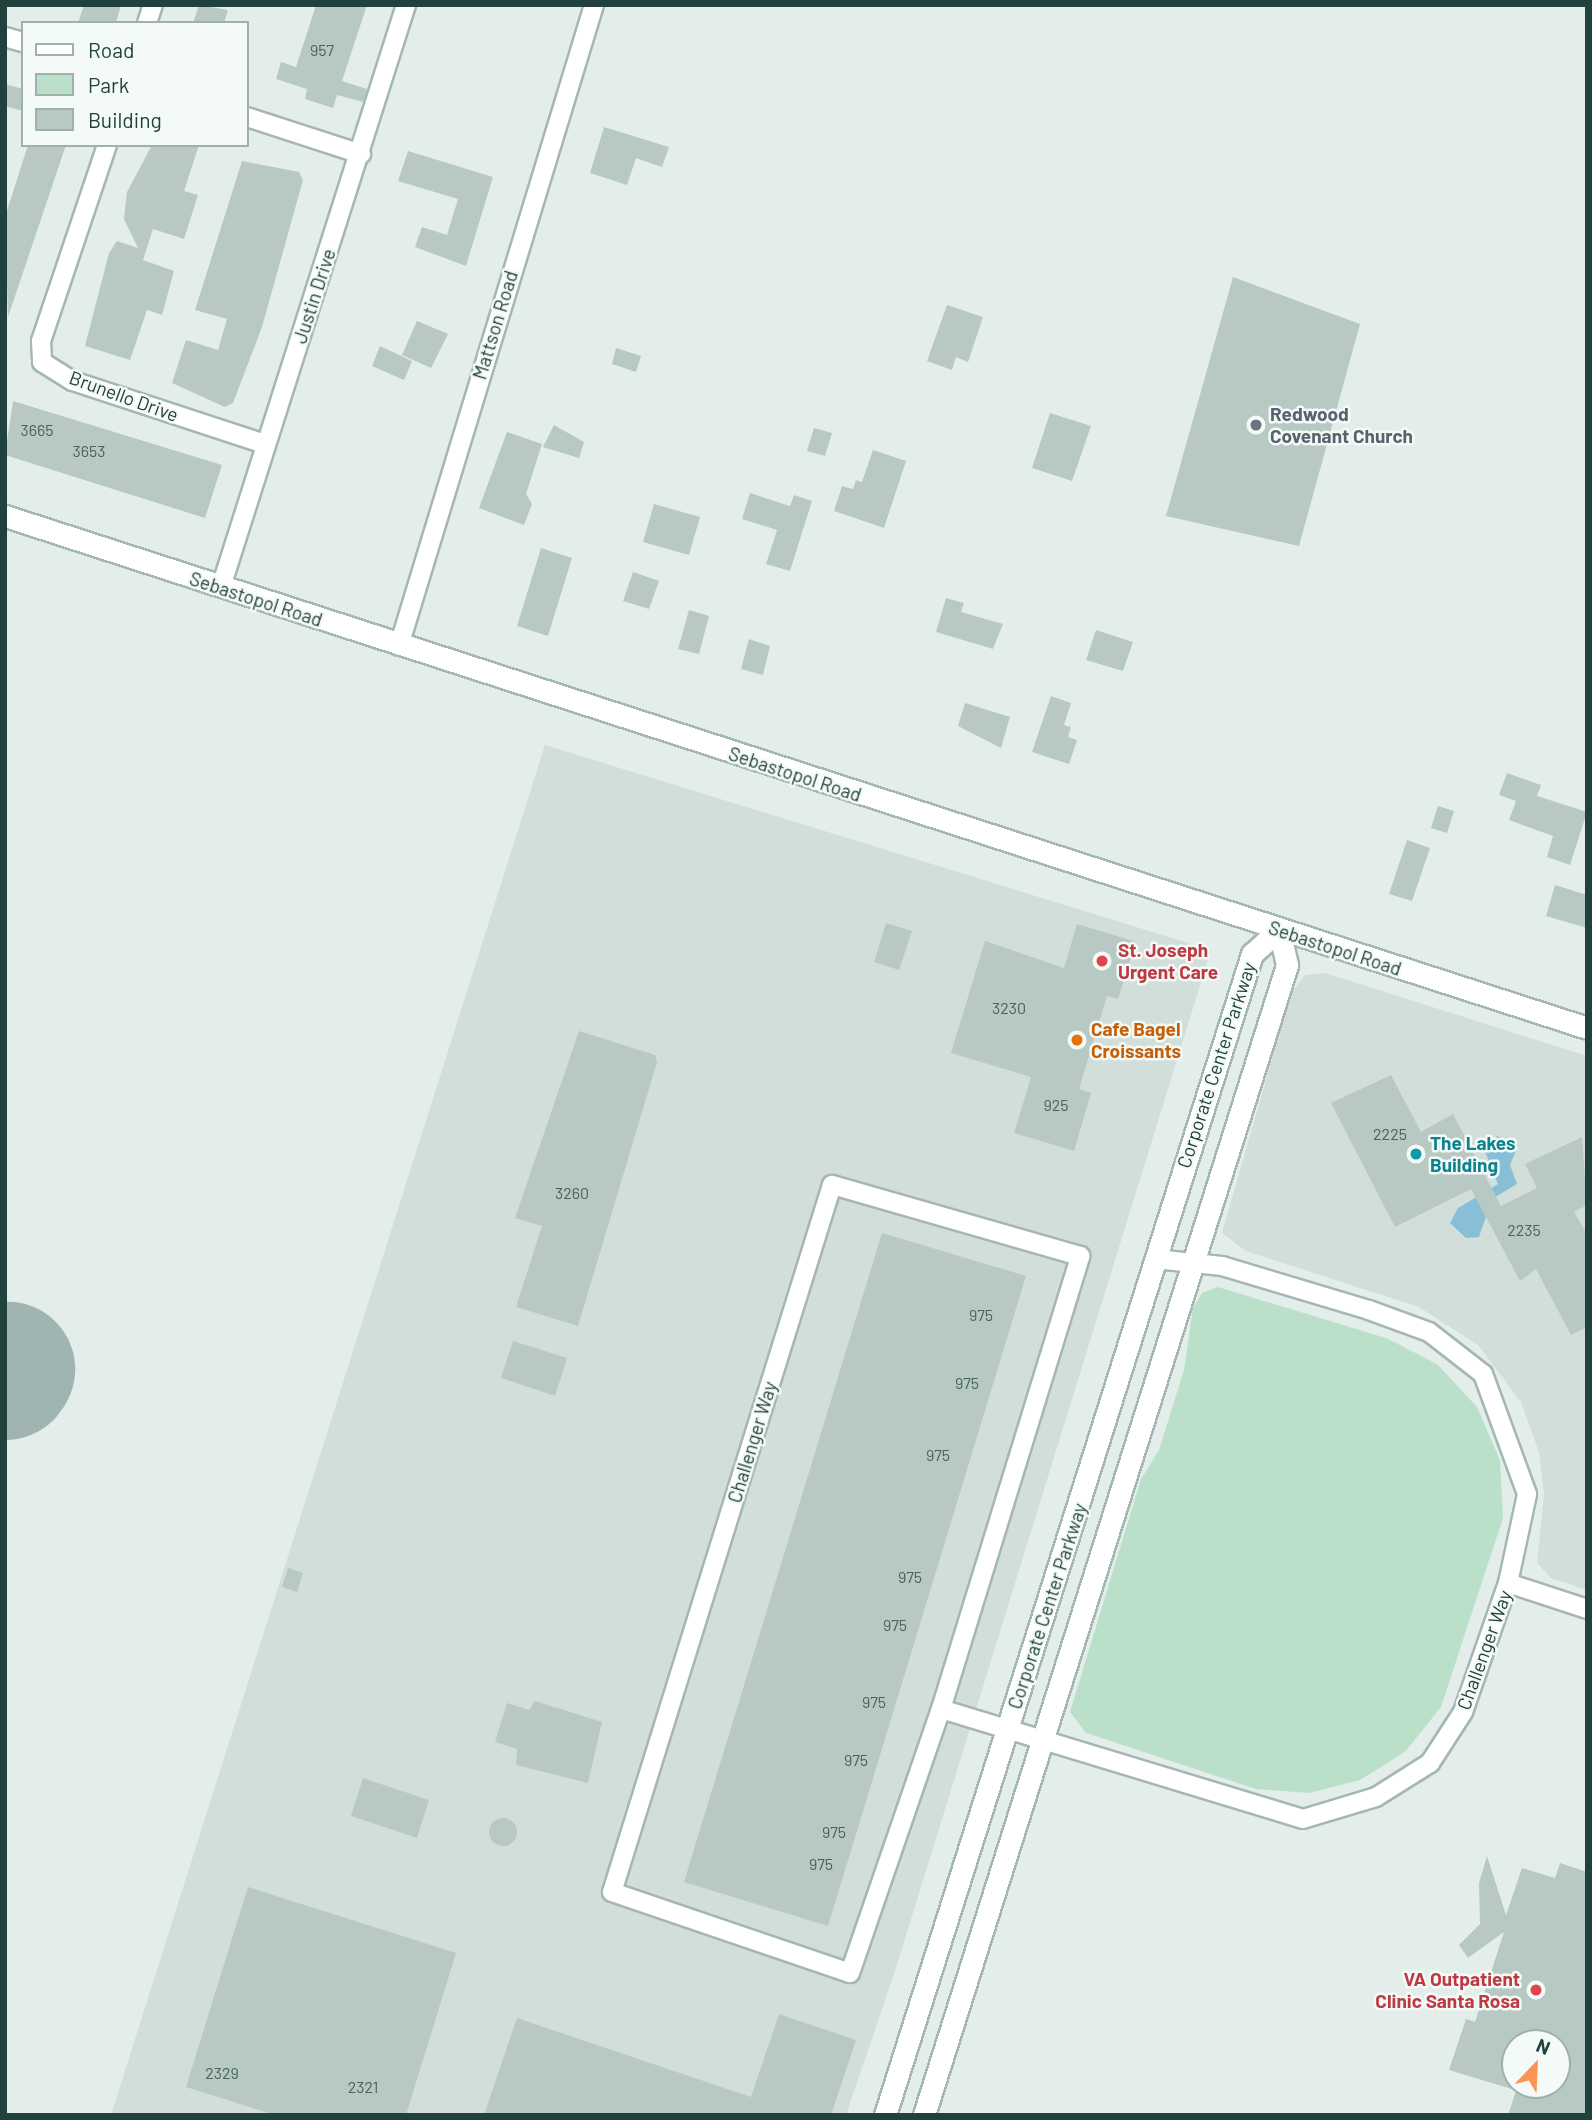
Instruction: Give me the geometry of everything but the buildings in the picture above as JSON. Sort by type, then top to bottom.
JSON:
[{"type":"street","name":"Justin Drive","points":[[222,587],[265,444],[361,154],[406,5]]},
{"type":"street","name":"Mattson Road","points":[[399,646],[593,5]]},
{"type":"street","points":[[248,117],[361,154]]},
{"type":"street","name":"Brunello Drive","points":[[106,147],[41,341],[43,362],[73,381],[265,444]]},
{"type":"street","name":"Sebastopol Road","points":[[5,516],[399,646],[1587,1028]]},
{"type":"street","name":"Corporate Center Parkway","points":[[885,2115],[1252,954],[1279,930],[1287,965],[1044,1742],[924,2115]]},
{"type":"street","name":"Challenger Way","points":[[832,1185],[1080,1256],[941,1709],[850,1973],[612,1892],[832,1185]]},
{"type":"street","name":"Challenger Way","points":[[941,1709],[1303,1819],[1376,1797],[1430,1763],[1463,1712],[1508,1583],[1527,1494],[1483,1374],[1429,1332],[1222,1266],[1155,1259]]},
{"type":"street","points":[[1508,1583],[1587,1609]]},
{"type":"shaded area","points":[[545,745],[1211,950],[895,1971],[846,2115],[111,2115]]},
{"type":"shaded area","points":[[1325,973],[1587,1056],[1587,1590],[1551,1578],[1537,1563],[1544,1494],[1539,1452],[1521,1402],[1478,1345],[1419,1307],[1246,1251],[1222,1233],[1291,993],[1305,975]]},
{"type":"green space","points":[[1218,1287],[1386,1338],[1437,1364],[1477,1407],[1500,1460],[1503,1518],[1441,1707],[1405,1752],[1360,1780],[1309,1793],[1256,1789],[1086,1733],[1070,1712],[1141,1479],[1159,1450],[1184,1370],[1193,1308],[1202,1293]]},
{"type":"water","points":[[1497,1136],[1518,1145],[1510,1165],[1517,1184],[1492,1199],[1479,1237],[1466,1238],[1450,1223],[1458,1208],[1498,1184],[1484,1149]]},
{"type":"place","name":"Redwood Covenant Church","points":[[1256,425]]},
{"type":"place","name":"St. Joseph Urgent Care","points":[[1102,961]]},
{"type":"place","name":"Cafe Bagel Croissants","points":[[1077,1040]]},
{"type":"place","name":"The Lakes Building","points":[[1416,1154]]},
{"type":"place","name":"VA Outpatient Clinic Santa Rosa","points":[[1536,1990]]}]
